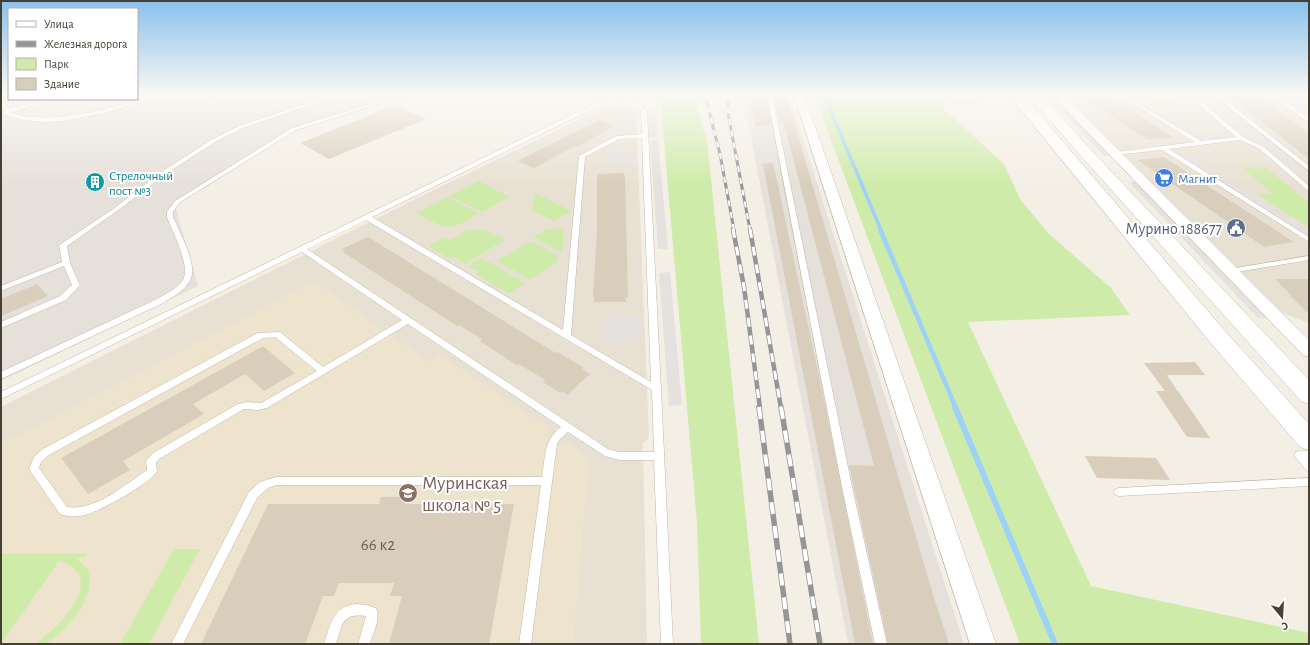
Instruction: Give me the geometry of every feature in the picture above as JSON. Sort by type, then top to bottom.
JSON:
[{"type":"street","points":[[809,125],[983,644]]},
{"type":"street","points":[[1041,125],[1222,341],[1309,440]]},
{"type":"street","points":[[1062,125],[1309,395]]},
{"type":"street","points":[[1088,125],[1309,350]]},
{"type":"lane","points":[[1,325],[63,298],[76,285],[66,263],[63,245],[115,210],[165,172],[213,141],[247,125]]},
{"type":"lane","points":[[1,376],[158,302],[176,291],[187,279],[190,270],[170,217],[170,212],[177,202],[294,129],[307,125]]},
{"type":"lane","points":[[1,396],[554,125]]},
{"type":"lane","points":[[645,125],[667,644]]},
{"type":"lane","points":[[775,125],[847,487],[881,644]]},
{"type":"lane","points":[[1172,125],[1200,142]]},
{"type":"lane","points":[[1226,125],[1241,138],[1262,148],[1309,189]]},
{"type":"lane","points":[[1254,125],[1309,169]]},
{"type":"lane","points":[[567,336],[582,156],[618,137],[646,136]]},
{"type":"lane","points":[[1116,154],[1200,142],[1241,138]]},
{"type":"lane","points":[[1163,148],[1309,240]]},
{"type":"lane","points":[[366,216],[657,389]]},
{"type":"lane","points":[[301,248],[605,452],[619,456],[658,456]]},
{"type":"lane","points":[[1230,270],[1309,258]]},
{"type":"lane","points":[[1300,260],[1309,265]]},
{"type":"lane","points":[[1,289],[66,263]]},
{"type":"lane","points":[[323,371],[277,334],[261,335],[46,452],[37,460],[34,469],[64,511],[71,513],[81,512],[92,508],[148,475],[152,471],[151,461],[156,456],[241,406],[247,404],[258,408],[264,406],[323,371],[408,320]]},
{"type":"lane","points":[[524,644],[552,443],[557,436],[568,427]]},
{"type":"lane","points":[[1309,455],[1299,455],[1309,467]]},
{"type":"lane","points":[[177,644],[253,496],[264,485],[276,481],[547,482]]},
{"type":"lane","points":[[1119,492],[1309,482]]},
{"type":"lane","points":[[330,644],[339,617],[343,612],[348,610],[368,610],[372,612],[372,617],[364,644]]},
{"type":"shaded area","points":[[1,125],[316,125],[294,132],[175,206],[198,286],[1,381]]},
{"type":"shaded area","points":[[567,125],[636,125],[649,437],[643,444],[647,644],[1,644],[1,407],[373,220]]},
{"type":"shaded area","points":[[648,125],[657,125],[658,138],[649,138]]},
{"type":"shaded area","points":[[749,125],[799,125],[964,644],[848,644]]},
{"type":"shaded area","points":[[1074,125],[1082,125],[1112,156],[1104,156]]},
{"type":"shaded area","points":[[1094,125],[1309,125],[1309,323],[1283,313]]},
{"type":"shaded area","points":[[1214,125],[1238,125],[1247,133],[1221,131]]},
{"type":"shaded area","points":[[1241,125],[1249,125],[1309,174],[1309,181]]},
{"type":"shaded area","points":[[650,140],[658,140],[668,249],[658,249]]},
{"type":"shaded area","points":[[612,151],[631,151],[631,155],[637,155],[637,164],[608,164],[608,155],[611,155]]},
{"type":"shaded area","points":[[1188,155],[1309,230],[1309,232],[1303,233],[1181,156]]},
{"type":"shaded area","points":[[1129,182],[1137,182],[1268,318],[1258,318]]},
{"type":"shaded area","points":[[670,272],[682,405],[669,406],[659,273]]},
{"type":"shaded area","name":"Муринская школа № 5","points":[[314,281],[429,362],[439,355],[549,427],[546,447],[558,447],[565,441],[589,458],[573,644],[1,644],[1,444]]},
{"type":"shaded area","points":[[642,316],[643,332],[636,333],[637,340],[604,341],[605,317]]},
{"type":"green space","points":[[663,125],[703,125],[707,140],[759,644],[701,644],[697,523]]},
{"type":"green space","points":[[825,125],[962,125],[1004,164],[1020,199],[1048,233],[1111,288],[1130,315],[968,322],[1091,586],[1309,633],[1309,644],[1020,644]]},
{"type":"green space","points":[[1243,168],[1267,168],[1309,203],[1309,227],[1256,194],[1272,193]]},
{"type":"green space","points":[[479,181],[510,197],[482,212],[450,196]]},
{"type":"green space","points":[[535,193],[572,211],[554,221],[532,211]]},
{"type":"green space","points":[[447,197],[479,214],[460,224],[448,227],[442,226],[417,213]]},
{"type":"green space","points":[[564,228],[562,253],[533,237],[547,229]]},
{"type":"green space","points":[[468,230],[486,230],[505,240],[465,264],[453,256],[449,259],[428,246],[445,237],[450,240]]},
{"type":"green space","points":[[531,241],[558,256],[557,262],[530,280],[497,261]]},
{"type":"green space","points":[[482,258],[525,283],[509,294],[475,274],[479,272],[468,266]]},
{"type":"green space","points":[[174,549],[200,549],[149,644],[120,644]]},
{"type":"green space","points":[[1,554],[87,554],[85,557],[75,558],[85,566],[89,573],[90,584],[88,594],[77,614],[70,623],[46,644],[35,644],[56,627],[75,602],[80,590],[80,578],[74,569],[59,561],[1,644]]},
{"type":"building","points":[[345,125],[411,125],[329,159],[300,143]]},
{"type":"building","points":[[588,125],[614,126],[577,147],[575,146],[534,168],[518,161]]},
{"type":"building","points":[[784,125],[795,125],[934,598],[949,644],[888,644],[849,465],[874,466]]},
{"type":"building","points":[[1125,125],[1154,125],[1173,137],[1148,140]]},
{"type":"building","points":[[1266,125],[1298,125],[1309,133],[1309,159]]},
{"type":"building","points":[[1164,157],[1294,242],[1264,247],[1138,160]]},
{"type":"building","points":[[773,162],[826,409],[873,644],[855,644],[763,164]]},
{"type":"building","points":[[623,173],[625,175],[628,298],[626,298],[626,302],[594,302],[594,295],[593,296],[597,232],[597,178],[598,174]]},
{"type":"building","points":[[368,237],[549,349],[556,353],[558,352],[584,368],[582,369],[590,374],[567,395],[562,391],[560,393],[543,382],[545,380],[519,364],[518,366],[480,341],[482,339],[459,325],[457,326],[343,252],[345,251],[342,249]]},
{"type":"building","points":[[1275,279],[1309,279],[1309,314],[1290,296],[1292,296]]},
{"type":"building","points":[[37,284],[48,296],[1,316],[1,299]]},
{"type":"building","points":[[263,346],[295,373],[264,391],[245,374],[193,404],[204,414],[123,461],[130,470],[88,494],[61,458]]},
{"type":"building","points":[[1195,362],[1205,375],[1167,375],[1177,390],[1176,391],[1178,391],[1210,438],[1187,437],[1156,391],[1165,391],[1144,363]]},
{"type":"building","points":[[1085,456],[1156,458],[1170,480],[1097,478]]},
{"type":"building","points":[[381,497],[407,497],[405,504],[514,504],[489,644],[389,644],[402,596],[390,596],[394,583],[339,583],[334,596],[323,596],[305,644],[201,644],[268,504],[379,504]]},
{"type":"waterway","points":[[837,125],[881,230]]},
{"type":"waterway","points":[[880,229],[956,408]]},
{"type":"waterway","points":[[955,407],[1055,644]]},
{"type":"railway","points":[[713,125],[720,154],[734,230]]},
{"type":"railway","points":[[730,125],[750,230]]},
{"type":"railway","points":[[733,229],[744,287],[760,408]]},
{"type":"railway","points":[[750,229],[781,408]]},
{"type":"railway","points":[[759,407],[790,644]]},
{"type":"railway","points":[[781,407],[820,644]]},
{"type":"place","name":"Магнит","points":[[1164,178]]},
{"type":"place","name":"Стрелочный пост №3","points":[[95,182]]},
{"type":"place","name":"Мурино 188677","points":[[1236,228]]},
{"type":"place","name":"Муринская школа № 5","points":[[408,493]]}]
